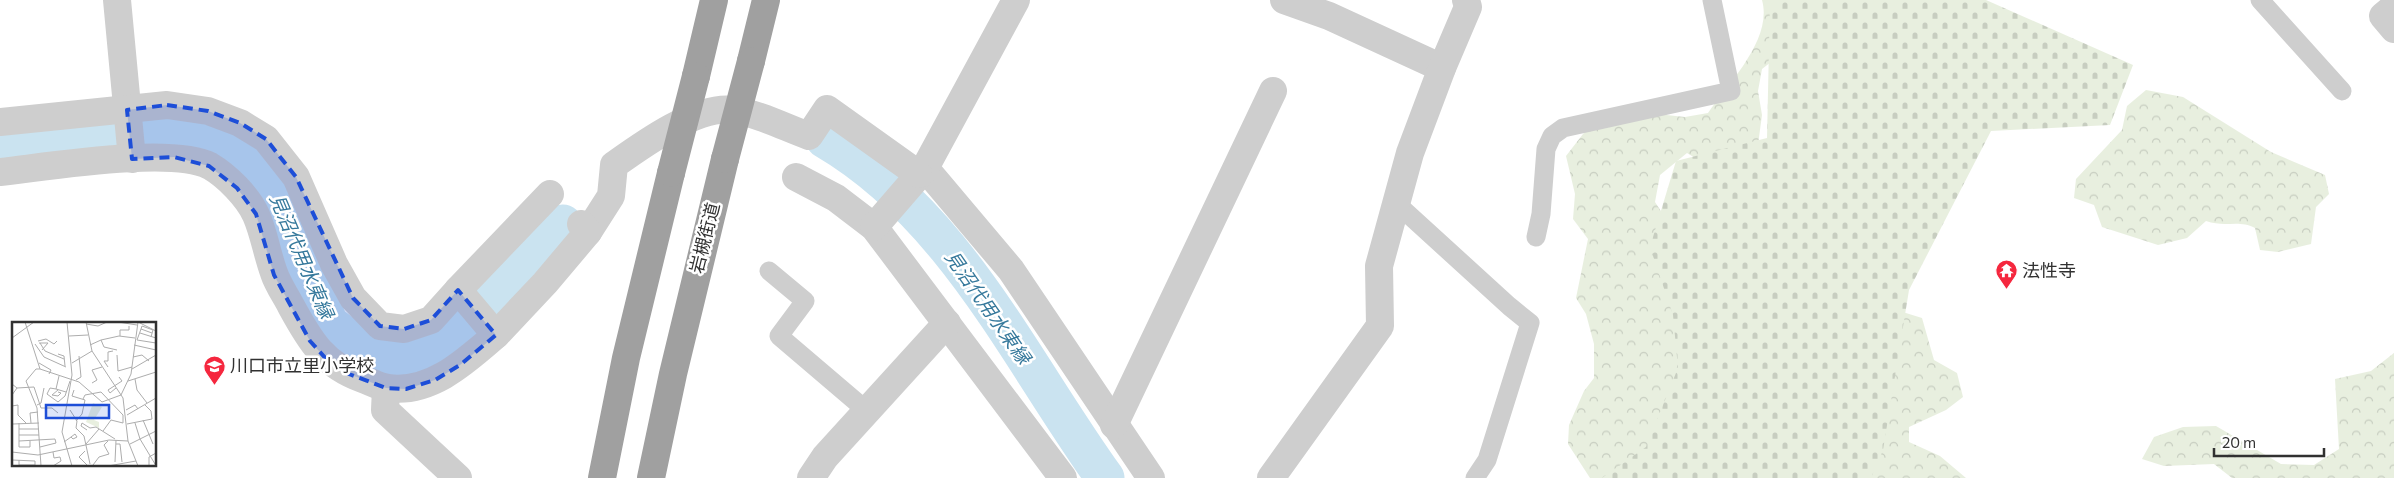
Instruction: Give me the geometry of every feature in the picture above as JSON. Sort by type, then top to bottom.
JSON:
[{"type":"highway","points":[[602,478],[626,358],[714,0]]},
{"type":"highway","name":"岩槻街道","points":[[651,478],[673,374],[766,0]]},
{"type":"street","points":[[117,0],[132,159]]},
{"type":"street","points":[[874,227],[922,171],[1016,0]]},
{"type":"street","points":[[1284,0],[1328,16],[1442,68]]},
{"type":"street","points":[[1271,478],[1380,326],[1380,266],[1396,203],[1410,152],[1468,7],[1466,0]]},
{"type":"street","points":[[2394,7],[2382,16],[2394,29]]},
{"type":"street","points":[[1114,425],[1273,91]]},
{"type":"street","points":[[0,122],[167,105],[208,111],[240,123],[266,139],[296,178],[334,264],[353,298],[380,326],[404,329],[431,320],[461,294],[550,194]]},
{"type":"street","points":[[0,172],[132,159],[174,157],[209,166],[237,188],[256,214],[274,275],[310,341],[328,361],[349,374],[386,388],[406,389],[435,380],[460,365],[491,328],[544,283],[611,196],[614,165],[660,132],[700,115],[731,109],[757,116],[809,136],[827,109],[922,171],[1011,270],[1151,478]]},
{"type":"street","points":[[796,177],[836,198],[874,227],[1063,478]]},
{"type":"street","points":[[461,294],[491,328]]},
{"type":"street","points":[[811,478],[826,457],[947,323]]},
{"type":"street","points":[[386,388],[385,410],[458,478]]},
{"type":"lane","points":[[1536,237],[1541,214],[1546,149],[1552,136],[1564,128],[1731,91],[1712,0]]},
{"type":"lane","points":[[2260,0],[2342,91]]},
{"type":"lane","points":[[1396,203],[1530,323],[1487,460],[1475,478]]},
{"type":"lane","points":[[769,271],[805,301],[779,336],[867,411]]},
{"type":"highlighted area","points":[[167,105],[208,111],[240,123],[266,139],[296,177],[353,298],[380,326],[404,329],[431,320],[458,290],[496,335],[460,365],[435,380],[406,389],[386,388],[349,374],[328,361],[310,341],[274,275],[256,214],[237,188],[209,166],[174,157],[132,159],[127,110]]},
{"type":"green space","points":[[1762,0],[1799,0],[1784,52],[1762,69],[1758,91],[1762,115],[1757,152],[1708,166],[1687,153],[1660,175],[1655,202],[1674,231],[1686,478],[1590,478],[1568,444],[1569,425],[1584,391],[1594,378],[1594,344],[1586,314],[1576,298],[1588,239],[1573,219],[1575,194],[1566,156],[1583,134],[1611,109],[1685,117],[1708,113],[1747,60],[1755,45],[1764,15]]},
{"type":"green space","points":[[1770,0],[1986,0],[2133,65],[2110,125],[1991,131],[1909,290],[1883,450],[1871,478],[1602,478],[1646,447],[1678,368],[1673,315],[1650,247],[1676,161],[1767,138]]},
{"type":"green space","points":[[2146,90],[2183,97],[2271,152],[2325,175],[2329,194],[2316,207],[2311,244],[2278,252],[2260,250],[2255,228],[2243,224],[2220,224],[2206,221],[2187,238],[2158,245],[2102,227],[2094,205],[2074,198],[2076,179],[2122,130],[2127,106]]},
{"type":"green space","points":[[1893,309],[1922,318],[1934,360],[1957,373],[1963,397],[1946,410],[1909,427],[1909,442],[1940,456],[1966,478],[1824,478]]},
{"type":"green space","points":[[2394,353],[2394,478],[2232,478],[2214,464],[2164,466],[2142,459],[2154,437],[2183,427],[2216,426],[2281,464],[2314,465],[2339,449],[2335,379],[2371,371]]},
{"type":"waterway","name":"見沼代用水東縁","points":[[0,149],[155,137],[202,136],[232,141],[250,157],[274,187],[329,324],[358,345],[385,356],[420,357],[482,310],[563,224]]},
{"type":"waterway","name":"見沼代用水東縁","points":[[825,139],[871,171],[912,207],[948,249],[982,293],[1105,478]]},
{"type":"place","name":"法性寺","points":[[2006,290]]},
{"type":"place","name":"川口市立里小学校","points":[[214,385]]}]
